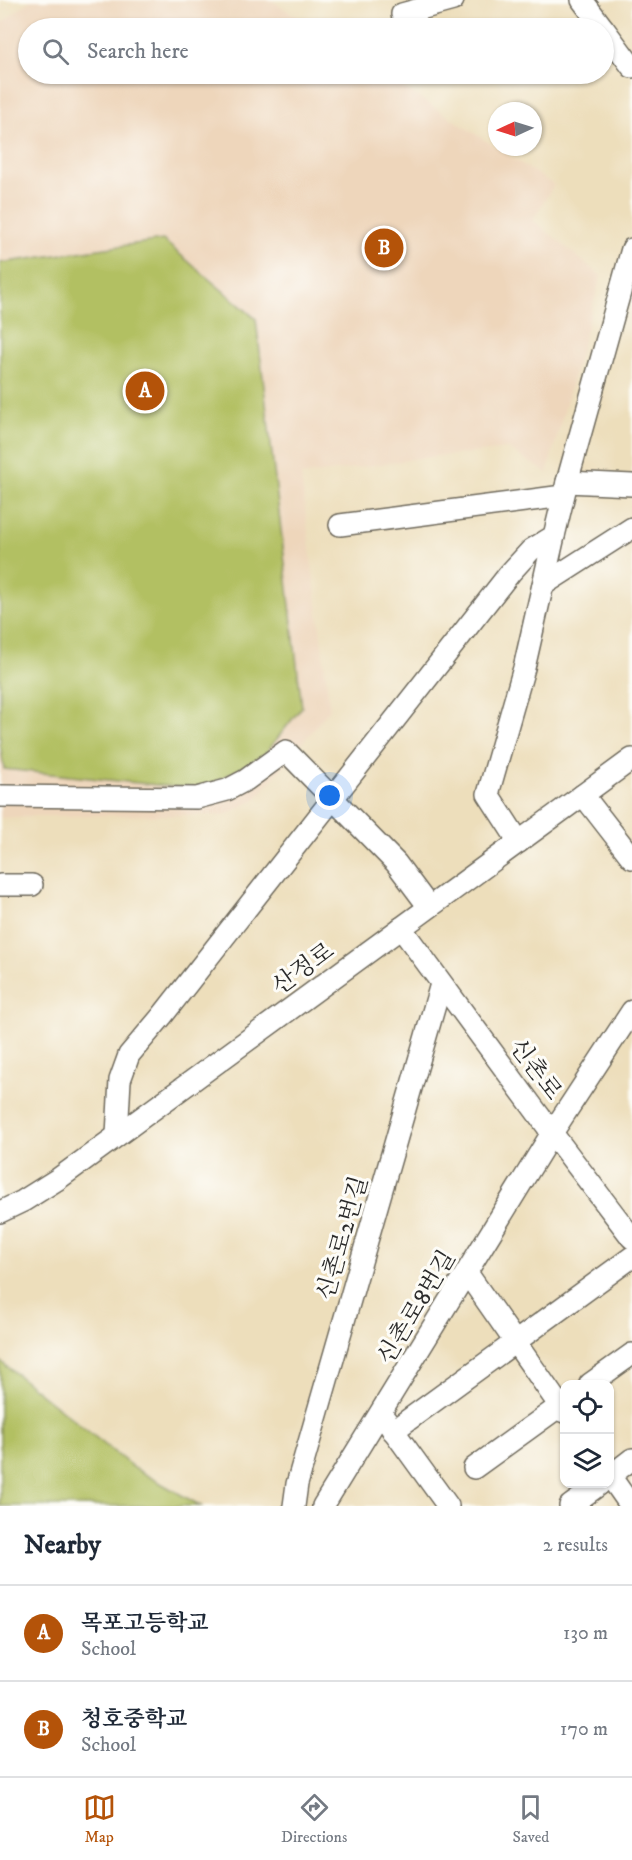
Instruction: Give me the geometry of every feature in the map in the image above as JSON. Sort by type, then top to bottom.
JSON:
[{"type":"street","points":[[402,14],[453,0]]},
{"type":"street","points":[[582,0],[595,18]]},
{"type":"street","points":[[614,43],[632,67]]},
{"type":"street","points":[[519,842],[488,794],[524,668],[565,489],[632,249]]},
{"type":"street","points":[[340,525],[565,489],[632,485]]},
{"type":"street","points":[[543,585],[632,528]]},
{"type":"street","points":[[117,1135],[120,1080],[129,1055],[510,573],[531,550],[554,536]]},
{"type":"street","points":[[0,796],[197,798],[227,790],[246,780],[286,751],[396,863],[429,907]]},
{"type":"street","name":"산정로","points":[[0,1212],[23,1201],[58,1179],[632,759]]},
{"type":"street","points":[[583,795],[632,858]]},
{"type":"street","points":[[0,885],[33,885]]},
{"type":"street","name":"신촌로","points":[[401,928],[632,1238]]},
{"type":"street","name":"신촌로2번길","points":[[294,1506],[297,1484],[441,984]]},
{"type":"street","name":"신촌로8번길","points":[[323,1506],[387,1422],[467,1273],[552,1133],[632,1011]]},
{"type":"street","points":[[448,1506],[387,1422],[515,1342],[632,1257]]},
{"type":"street","points":[[467,1273],[560,1403]]},
{"type":"street","points":[[596,1380],[632,1354]]},
{"type":"street","points":[[474,1468],[560,1409]]},
{"type":"street","points":[[614,1472],[632,1459]]},
{"type":"street","points":[[614,1483],[631,1506]]},
{"type":"street","points":[[570,1506],[595,1488]]},
{"type":"shaded area","points":[[31,0],[271,0],[299,18],[18,18],[18,84],[398,84],[488,142],[488,156],[509,156],[554,185],[533,220],[601,276],[547,473],[508,449],[420,458],[301,476],[330,709],[256,799],[226,815],[0,818],[0,24]]},
{"type":"green space","points":[[163,240],[256,319],[302,707],[265,754],[207,787],[176,787],[4,769],[0,744],[0,263]]},
{"type":"green space","points":[[0,1361],[134,1468],[201,1506],[0,1506]]},
{"type":"place","name":"청호중학교","points":[[384,248]]},
{"type":"place","name":"목포고등학교","points":[[145,391]]}]
